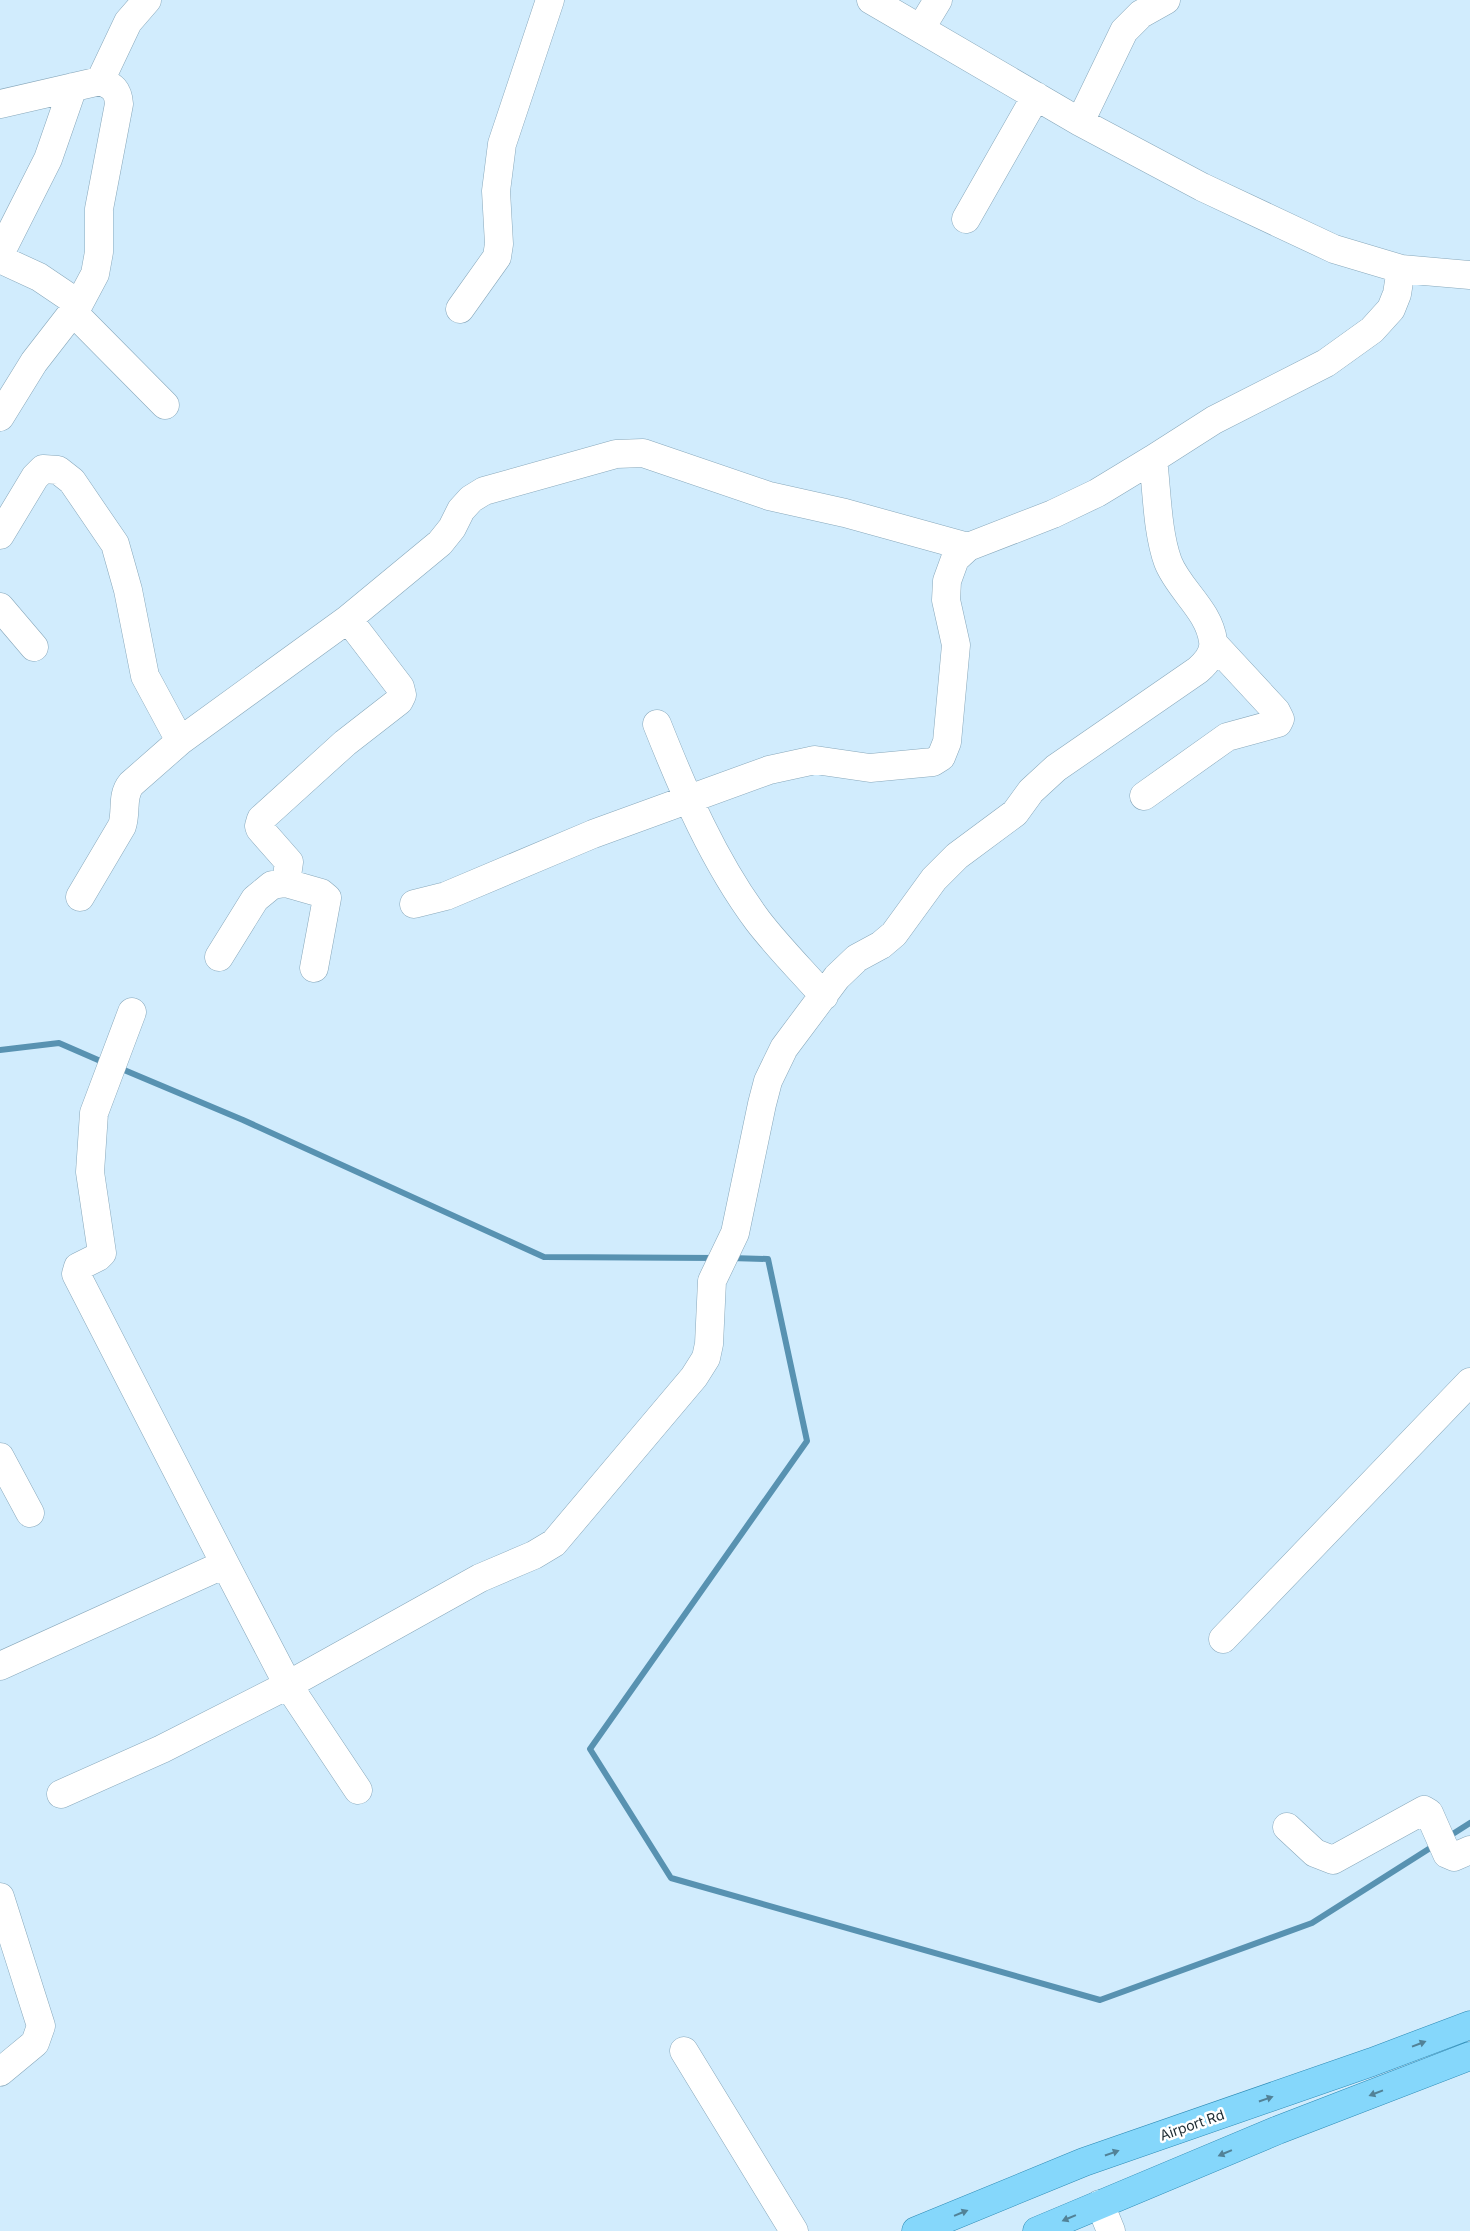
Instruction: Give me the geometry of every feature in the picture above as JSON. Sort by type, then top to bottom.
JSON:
[{"type":"main road","name":"Airport Rd","points":[[916,2231],[1084,2162],[1372,2062],[1470,2025]]},
{"type":"main road","points":[[1037,2231],[1278,2130],[1470,2056]]},
{"type":"street","points":[[100,81],[128,22],[146,0]]},
{"type":"street","points":[[460,309],[494,264],[497,257],[499,244],[496,191],[502,144],[550,0]]},
{"type":"street","points":[[871,0],[1080,122],[1202,187],[1334,249],[1401,269],[1470,275]]},
{"type":"street","points":[[921,28],[938,0]]},
{"type":"street","points":[[1080,122],[1124,31],[1141,14],[1166,0]]},
{"type":"street","points":[[0,104],[100,81],[113,86],[117,92],[118,104],[100,209],[99,252],[95,274],[76,308],[34,362],[0,417]]},
{"type":"street","points":[[0,254],[48,159],[73,87]]},
{"type":"street","points":[[966,219],[1036,96]]},
{"type":"street","points":[[0,259],[39,277],[76,308],[165,405]]},
{"type":"street","points":[[414,904],[446,896],[593,834],[769,770],[815,760],[870,768],[933,762],[941,757],[947,742],[956,645],[946,600],[946,581],[954,559],[968,547],[1053,514],[1097,493],[1214,420],[1326,363],[1372,330],[1390,309],[1397,294],[1401,269]]},
{"type":"street","points":[[80,897],[122,826],[125,818],[125,796],[128,787],[180,741],[348,619],[440,543],[470,499],[484,491],[628,452],[665,459],[723,482],[769,496],[845,513],[968,547]]},
{"type":"street","points":[[1144,796],[1227,737],[1278,723],[1280,720],[1276,711],[1214,644],[1204,616],[1182,587],[1168,561],[1163,543],[1153,459]]},
{"type":"street","points":[[0,535],[35,477],[43,469],[58,470],[72,481],[115,544],[128,590],[145,676],[180,741]]},
{"type":"street","points":[[0,607],[34,647]]},
{"type":"street","points":[[286,883],[289,862],[260,829],[261,820],[345,743],[399,702],[402,695],[400,687],[348,619]]},
{"type":"street","points":[[61,1794],[162,1749],[288,1685],[480,1578],[544,1550],[554,1543],[694,1377],[706,1358],[710,1344],[712,1281],[735,1233],[768,1081],[784,1048],[852,963],[894,934],[934,879],[957,856],[1015,813],[1031,791],[1056,768],[1205,664],[1214,644]]},
{"type":"street","points":[[657,724],[688,800],[732,882],[758,920],[824,996]]},
{"type":"street","points":[[219,957],[255,899],[272,885],[286,883],[321,893],[327,898],[314,968]]},
{"type":"street","points":[[132,1012],[94,1113],[90,1172],[102,1252],[98,1258],[78,1267],[76,1274],[288,1685],[358,1790]]},
{"type":"street","points":[[1223,1639],[1470,1382]]},
{"type":"street","points":[[0,1457],[30,1513]]},
{"type":"street","points":[[0,1666],[225,1564]]},
{"type":"street","points":[[1288,1827],[1315,1853],[1333,1860],[1420,1812],[1427,1811],[1434,1823],[1457,1850]]},
{"type":"street","points":[[0,1896],[41,2026],[35,2043],[0,2072]]},
{"type":"street","points":[[684,2051],[794,2231]]},
{"type":"street","points":[[1100,2204],[1111,2231]]},
{"type":"waterway","points":[[0,1050],[59,1043],[105,1063]]},
{"type":"waterway","points":[[117,1067],[243,1120],[544,1257],[716,1258]]},
{"type":"waterway","points":[[731,1258],[768,1259],[807,1441],[590,1749],[671,1878],[1100,2000],[1312,1923],[1435,1845]]},
{"type":"waterway","points":[[1448,1837],[1470,1823]]}]
